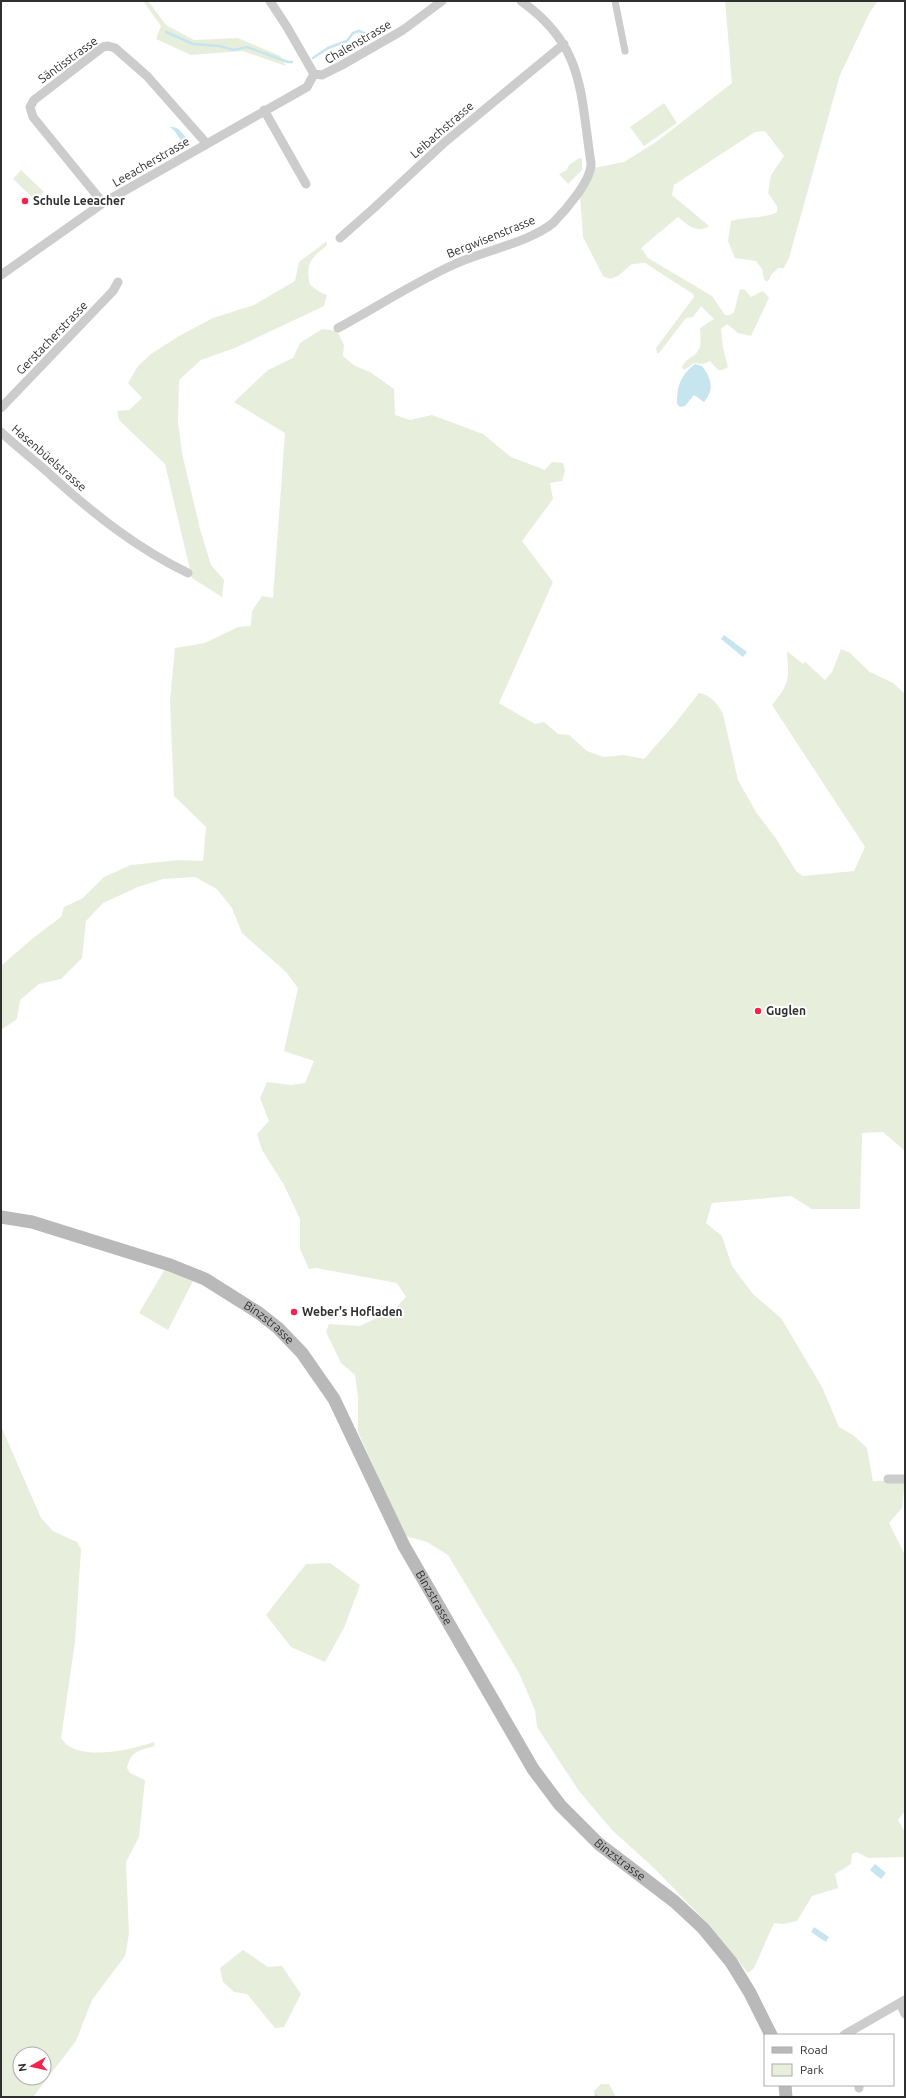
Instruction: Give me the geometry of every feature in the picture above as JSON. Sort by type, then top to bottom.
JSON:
[{"type":"main road","name":"Binzstrasse","points":[[1,1217],[32,1222],[55,1231],[170,1265],[219,1286],[259,1313],[278,1328],[302,1353],[334,1399],[407,1552],[533,1769],[560,1805],[599,1844],[675,1902],[712,1939],[731,1962],[750,1992],[771,2034]]},
{"type":"main road","points":[[785,2086],[786,2097]]},
{"type":"street","name":"Chalenstrasse","points":[[270,1],[314,74],[322,75],[403,30],[442,1]]},
{"type":"street","name":"Bergwisenstrasse","points":[[338,328],[455,264],[538,233],[553,222],[584,185],[590,175],[591,163],[578,79],[564,44],[552,28],[521,1]]},
{"type":"street","points":[[616,1],[625,51]]},
{"type":"street","name":"Leibachstrasse","points":[[340,238],[445,142],[564,44]]},
{"type":"street","name":"Säntisstrasse","points":[[103,203],[33,117],[30,107],[34,100],[102,47],[108,46],[115,48],[147,76],[207,144]]},
{"type":"street","name":"Leeacherstrasse","points":[[1,275],[103,203],[264,110],[307,88],[314,74]]},
{"type":"street","points":[[264,110],[306,184]]},
{"type":"street","name":"Gerstacherstrasse","points":[[1,408],[113,291],[118,282]]},
{"type":"street","name":"Hasenbüelstrasse","points":[[1,432],[81,502],[140,546],[188,573]]},
{"type":"street","points":[[888,1479],[905,1479]]},
{"type":"street","points":[[847,2034],[902,2001],[905,2014]]},
{"type":"green space","points":[[143,1],[148,1],[166,25],[194,40],[238,38],[280,56],[286,66],[242,51],[191,55],[156,39],[161,26]]},
{"type":"green space","points":[[725,1],[878,1],[870,12],[840,75],[789,258],[784,268],[778,268],[766,282],[762,269],[756,261],[735,258],[728,241],[731,221],[743,218],[767,216],[777,212],[777,206],[768,193],[771,175],[784,156],[765,131],[755,132],[674,185],[672,195],[709,226],[700,229],[692,228],[678,217],[641,248],[648,258],[712,296],[725,315],[730,315],[734,312],[740,289],[745,290],[751,297],[763,291],[769,298],[751,336],[738,333],[727,324],[721,329],[723,348],[728,367],[718,370],[710,361],[703,364],[694,363],[684,370],[682,367],[684,364],[699,349],[700,328],[714,319],[701,306],[693,317],[686,318],[659,353],[657,353],[656,348],[694,297],[693,294],[645,263],[632,264],[618,276],[610,279],[603,276],[583,237],[580,195],[594,168],[624,162],[656,142],[732,83]]},
{"type":"green space","points":[[664,103],[677,123],[644,146],[630,127]]},
{"type":"green space","points":[[579,158],[582,159],[582,170],[568,184],[559,174],[567,170],[569,165]]},
{"type":"green space","points":[[21,170],[44,192],[36,201],[13,179]]},
{"type":"green space","points":[[327,241],[327,245],[313,258],[308,271],[310,285],[327,295],[324,306],[235,348],[201,360],[179,380],[178,421],[182,453],[200,529],[211,565],[224,580],[222,597],[192,578],[165,464],[119,420],[117,411],[129,410],[142,398],[128,383],[138,366],[151,354],[179,336],[213,318],[254,305],[295,281],[299,262]]},
{"type":"green space","points":[[322,329],[337,331],[344,345],[343,356],[355,366],[370,372],[394,389],[395,415],[410,420],[432,415],[483,434],[511,457],[545,470],[552,462],[563,463],[565,471],[562,481],[550,483],[553,499],[522,541],[553,582],[499,703],[535,724],[544,722],[558,734],[569,735],[587,751],[604,757],[624,755],[644,759],[674,725],[699,693],[711,698],[723,714],[738,780],[756,812],[777,840],[796,871],[803,876],[854,871],[865,847],[772,705],[785,686],[787,680],[787,651],[803,664],[805,662],[825,680],[832,672],[841,649],[850,653],[870,672],[893,683],[905,694],[905,1151],[883,1132],[862,1133],[860,1209],[812,1209],[791,1196],[712,1203],[706,1223],[722,1236],[732,1266],[753,1294],[781,1318],[822,1387],[839,1427],[853,1435],[867,1448],[873,1481],[905,1480],[902,1508],[889,1523],[905,1555],[905,1811],[898,1820],[905,1832],[905,1857],[868,1858],[857,1852],[852,1854],[851,1864],[835,1874],[838,1888],[812,1896],[797,1921],[783,1924],[774,1923],[754,1968],[748,1973],[710,1926],[654,1868],[612,1830],[579,1791],[537,1727],[535,1710],[519,1673],[448,1555],[427,1542],[405,1536],[358,1432],[358,1397],[355,1375],[341,1363],[326,1332],[329,1324],[360,1326],[381,1316],[390,1314],[406,1297],[397,1283],[316,1268],[309,1269],[300,1249],[300,1219],[284,1185],[262,1150],[257,1134],[269,1121],[260,1098],[267,1082],[291,1085],[305,1083],[314,1061],[284,1051],[298,988],[286,972],[242,933],[232,908],[217,889],[195,877],[163,879],[138,887],[103,903],[86,921],[82,958],[61,979],[39,984],[20,1000],[17,1019],[1,1030],[1,966],[33,938],[61,917],[64,907],[83,898],[104,877],[131,865],[179,860],[203,861],[206,827],[174,796],[170,701],[175,648],[205,643],[238,627],[251,626],[252,611],[262,596],[273,598],[285,433],[234,402],[268,370],[293,358],[300,343]]},
{"type":"green space","points":[[165,1269],[194,1279],[168,1330],[139,1313]]},
{"type":"green space","points":[[1,1426],[41,1518],[53,1531],[77,1542],[81,1549],[75,1642],[61,1738],[68,1746],[91,1752],[118,1751],[154,1742],[155,1746],[140,1750],[133,1754],[127,1768],[130,1773],[145,1780],[139,1837],[126,1862],[129,1934],[125,1956],[92,2000],[76,2041],[52,2072],[52,2046],[12,2046],[12,2086],[41,2086],[33,2097],[1,2097]]},
{"type":"green space","points":[[330,1563],[360,1585],[344,1628],[325,1662],[291,1647],[266,1615],[306,1564]]},
{"type":"green space","points":[[243,1950],[268,1967],[282,1966],[301,1994],[284,2027],[275,2028],[247,1994],[234,1992],[223,1982],[220,1968]]},
{"type":"green space","points":[[601,2084],[609,2084],[616,2097],[595,2097],[594,2091]]},
{"type":"water","points":[[169,127],[178,129],[189,140],[183,141],[174,130]]},
{"type":"water","points":[[695,364],[702,366],[708,375],[711,388],[710,393],[704,402],[694,395],[685,406],[680,407],[677,404],[680,382],[690,368]]},
{"type":"water","points":[[724,635],[747,652],[743,657],[721,639]]},
{"type":"water","points":[[875,1864],[886,1873],[881,1879],[870,1870]]},
{"type":"water","points":[[814,1927],[829,1937],[826,1942],[811,1932]]},
{"type":"waterway","points":[[313,58],[328,48],[347,41],[353,33],[359,31],[369,35],[378,32]]},
{"type":"waterway","points":[[166,32],[193,44],[219,46],[234,50],[247,47],[288,62],[292,62]]},
{"type":"place","name":"Schule Leeacher","points":[[25,201]]},
{"type":"place","name":"Guglen","points":[[758,1011]]},
{"type":"place","name":"Weber's Hofladen","points":[[294,1312]]}]
